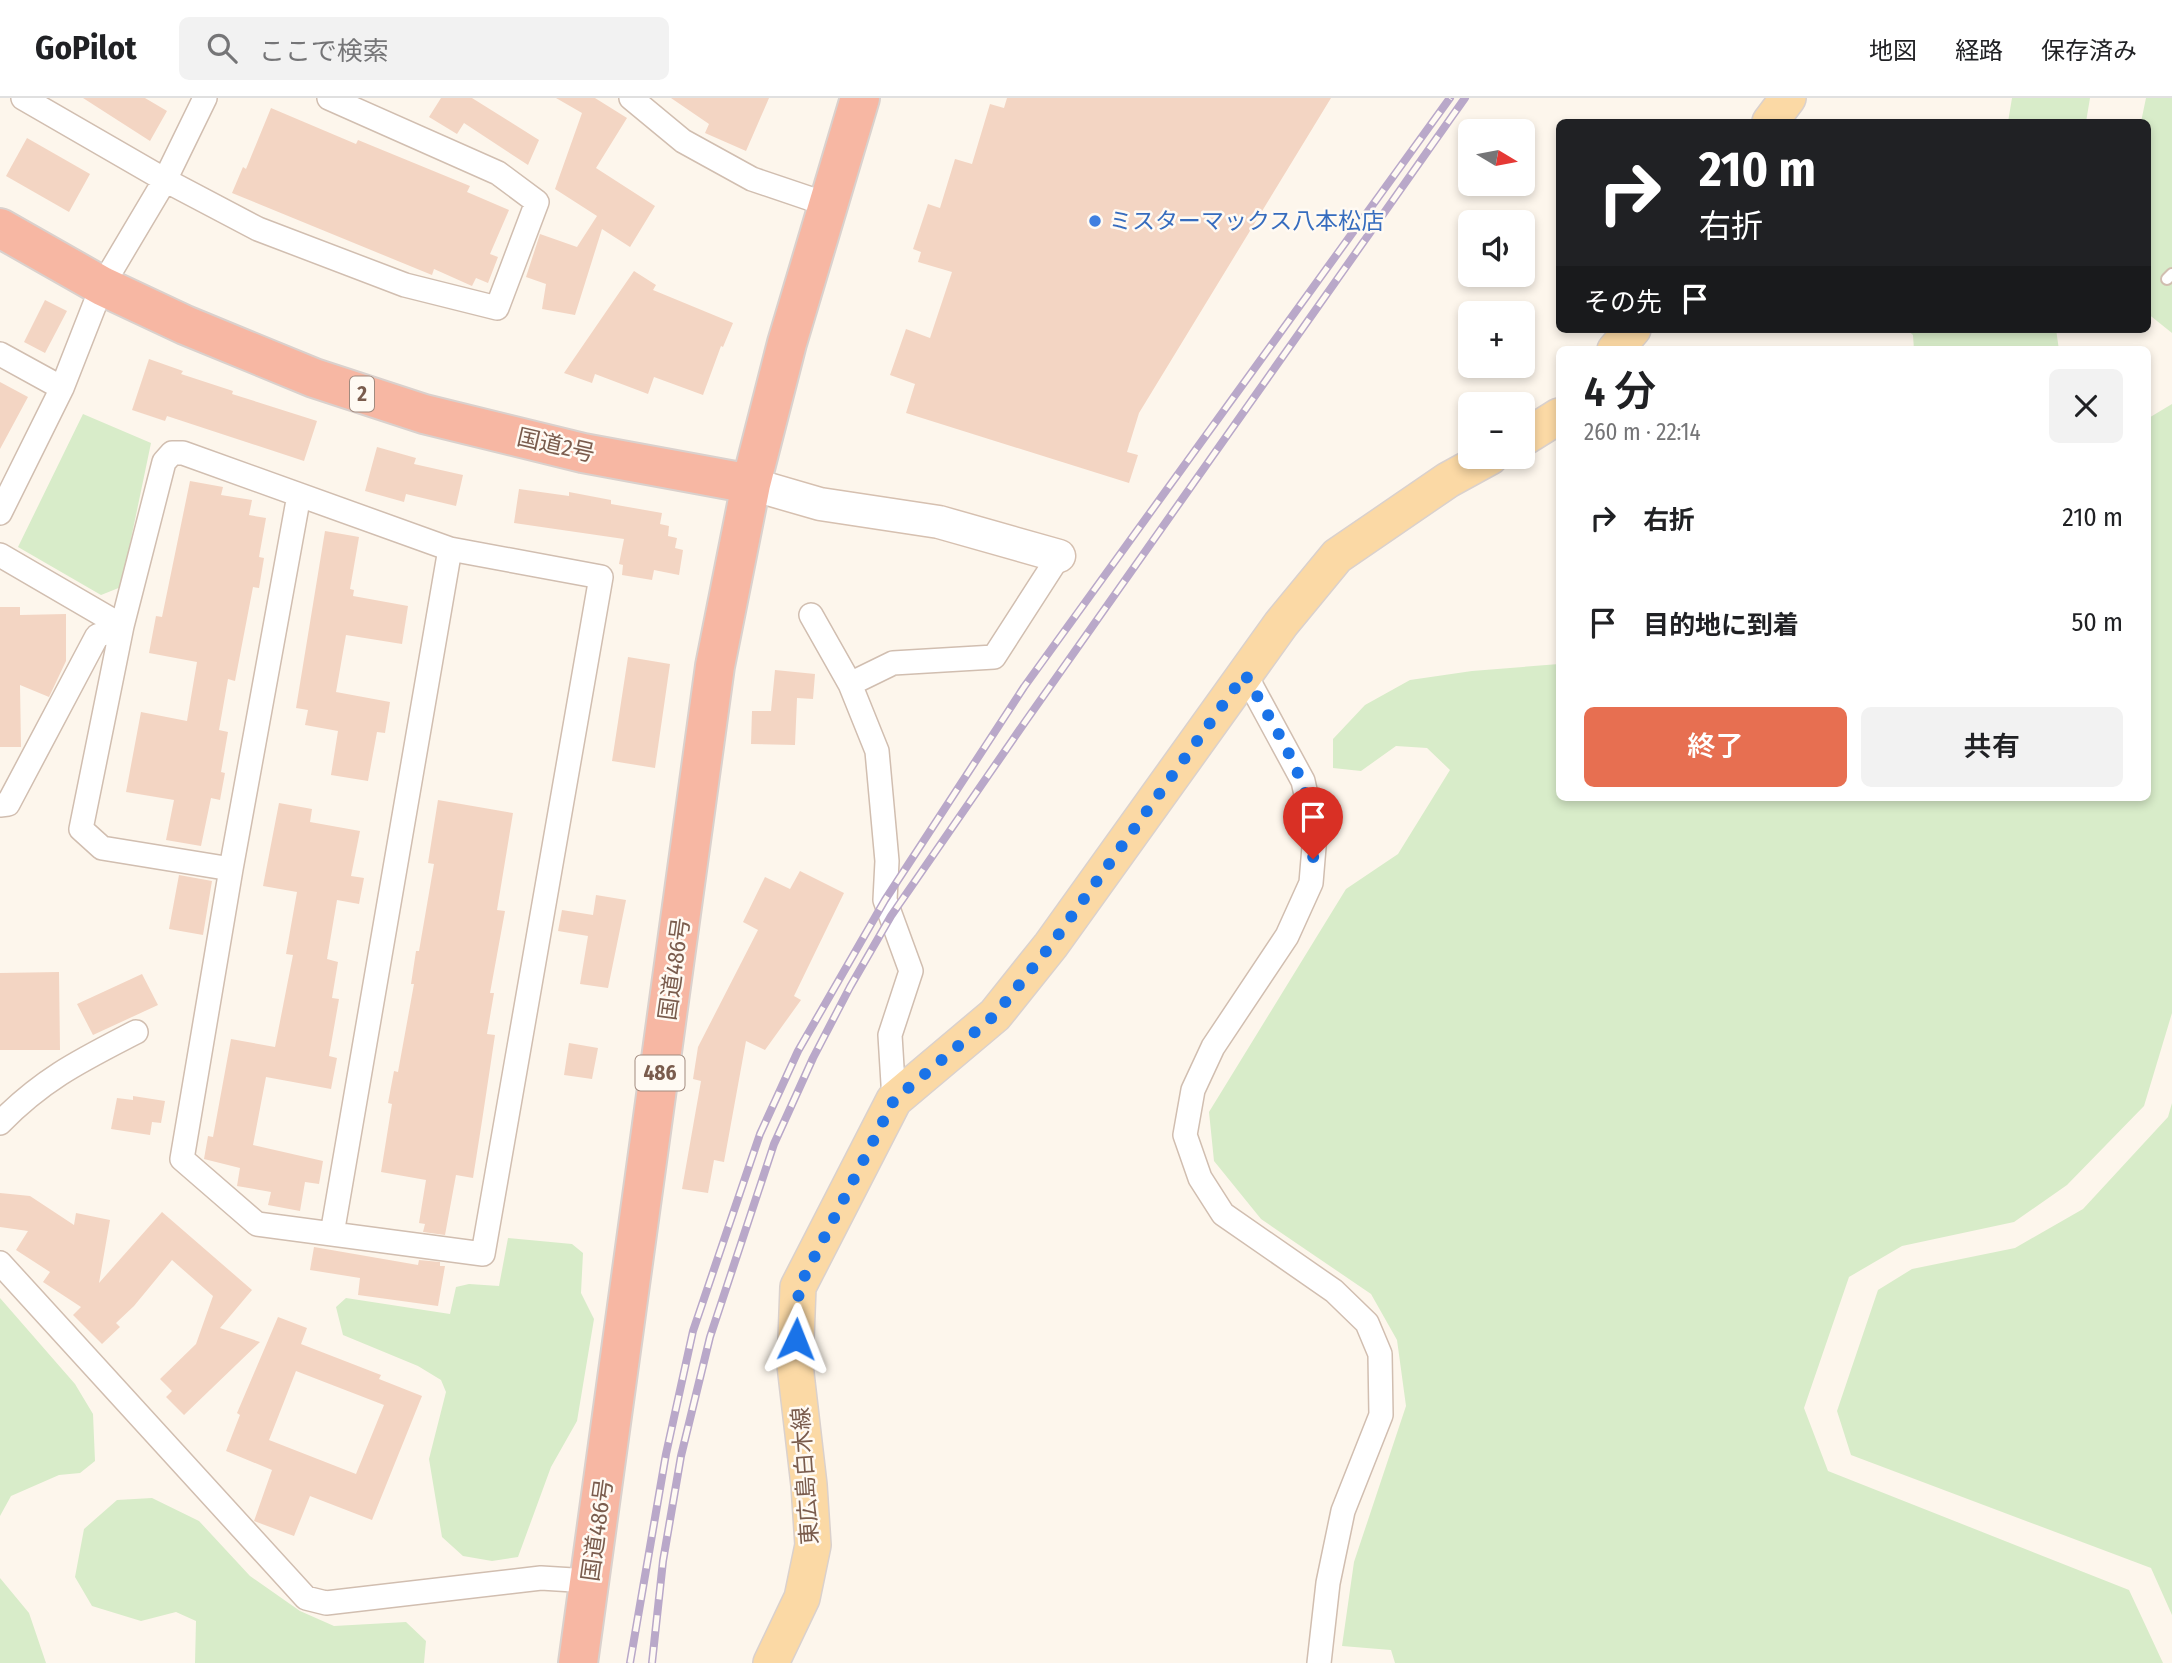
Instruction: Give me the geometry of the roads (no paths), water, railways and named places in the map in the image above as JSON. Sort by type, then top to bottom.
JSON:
[{"type":"highway","points":[[751,484],[786,344],[860,98]]},
{"type":"highway","name":"国道2号","points":[[0,228],[102,286],[185,325],[314,378],[424,414],[583,453],[751,484]]},
{"type":"highway","name":"国道486号","points":[[578,1663],[715,666],[751,484]]},
{"type":"main road","points":[[1772,119],[1788,98]]},
{"type":"main road","points":[[1535,431],[1556,418]]},
{"type":"main road","name":"東広島白木線","points":[[771,1663],[802,1598],[813,1545],[810,1485],[796,1365],[799,1287],[894,1100],[995,1015],[1051,945],[1245,674],[1337,556],[1468,469]]},
{"type":"street","points":[[23,98],[164,180],[258,229],[405,285],[498,308],[537,202],[498,173],[329,98]]},
{"type":"street","points":[[0,513],[62,388],[102,286],[164,180],[205,98]]},
{"type":"street","points":[[631,98],[683,141],[752,179],[826,204]]},
{"type":"street","points":[[0,354],[62,388]]},
{"type":"street","points":[[231,869],[102,848],[81,829],[122,626],[164,462],[172,453],[183,453],[450,549],[601,577],[483,1254],[257,1224],[182,1159],[299,495]]},
{"type":"street","points":[[751,484],[820,504],[939,522],[1059,556],[994,657],[893,663],[850,684]]},
{"type":"street","points":[[332,1234],[450,549]]},
{"type":"street","points":[[0,555],[122,626]]},
{"type":"street","points":[[811,615],[850,684],[877,751],[887,861],[885,900],[911,971],[890,1035],[894,1100]]},
{"type":"street","points":[[0,805],[8,804],[97,636],[122,626]]},
{"type":"street","points":[[1245,674],[1303,781],[1315,835],[1311,883],[1287,936],[1213,1047],[1193,1090],[1185,1135],[1200,1178],[1223,1213],[1334,1290],[1367,1323],[1380,1354],[1381,1415],[1343,1511],[1328,1583],[1319,1663]]},
{"type":"street","points":[[0,1123],[22,1100],[61,1070],[136,1032]]},
{"type":"street","points":[[0,1263],[306,1598],[326,1603],[541,1578],[590,1581]]},
{"type":"railway","points":[[630,1663],[666,1454],[693,1331],[760,1134],[798,1051],[885,900],[1024,687],[1450,98]]},
{"type":"railway","points":[[652,1663],[663,1561],[681,1456],[710,1337],[774,1144],[813,1058],[891,916],[1465,98]]},
{"type":"place","name":"ミスターマックス八本松店","points":[[1095,221]]}]
